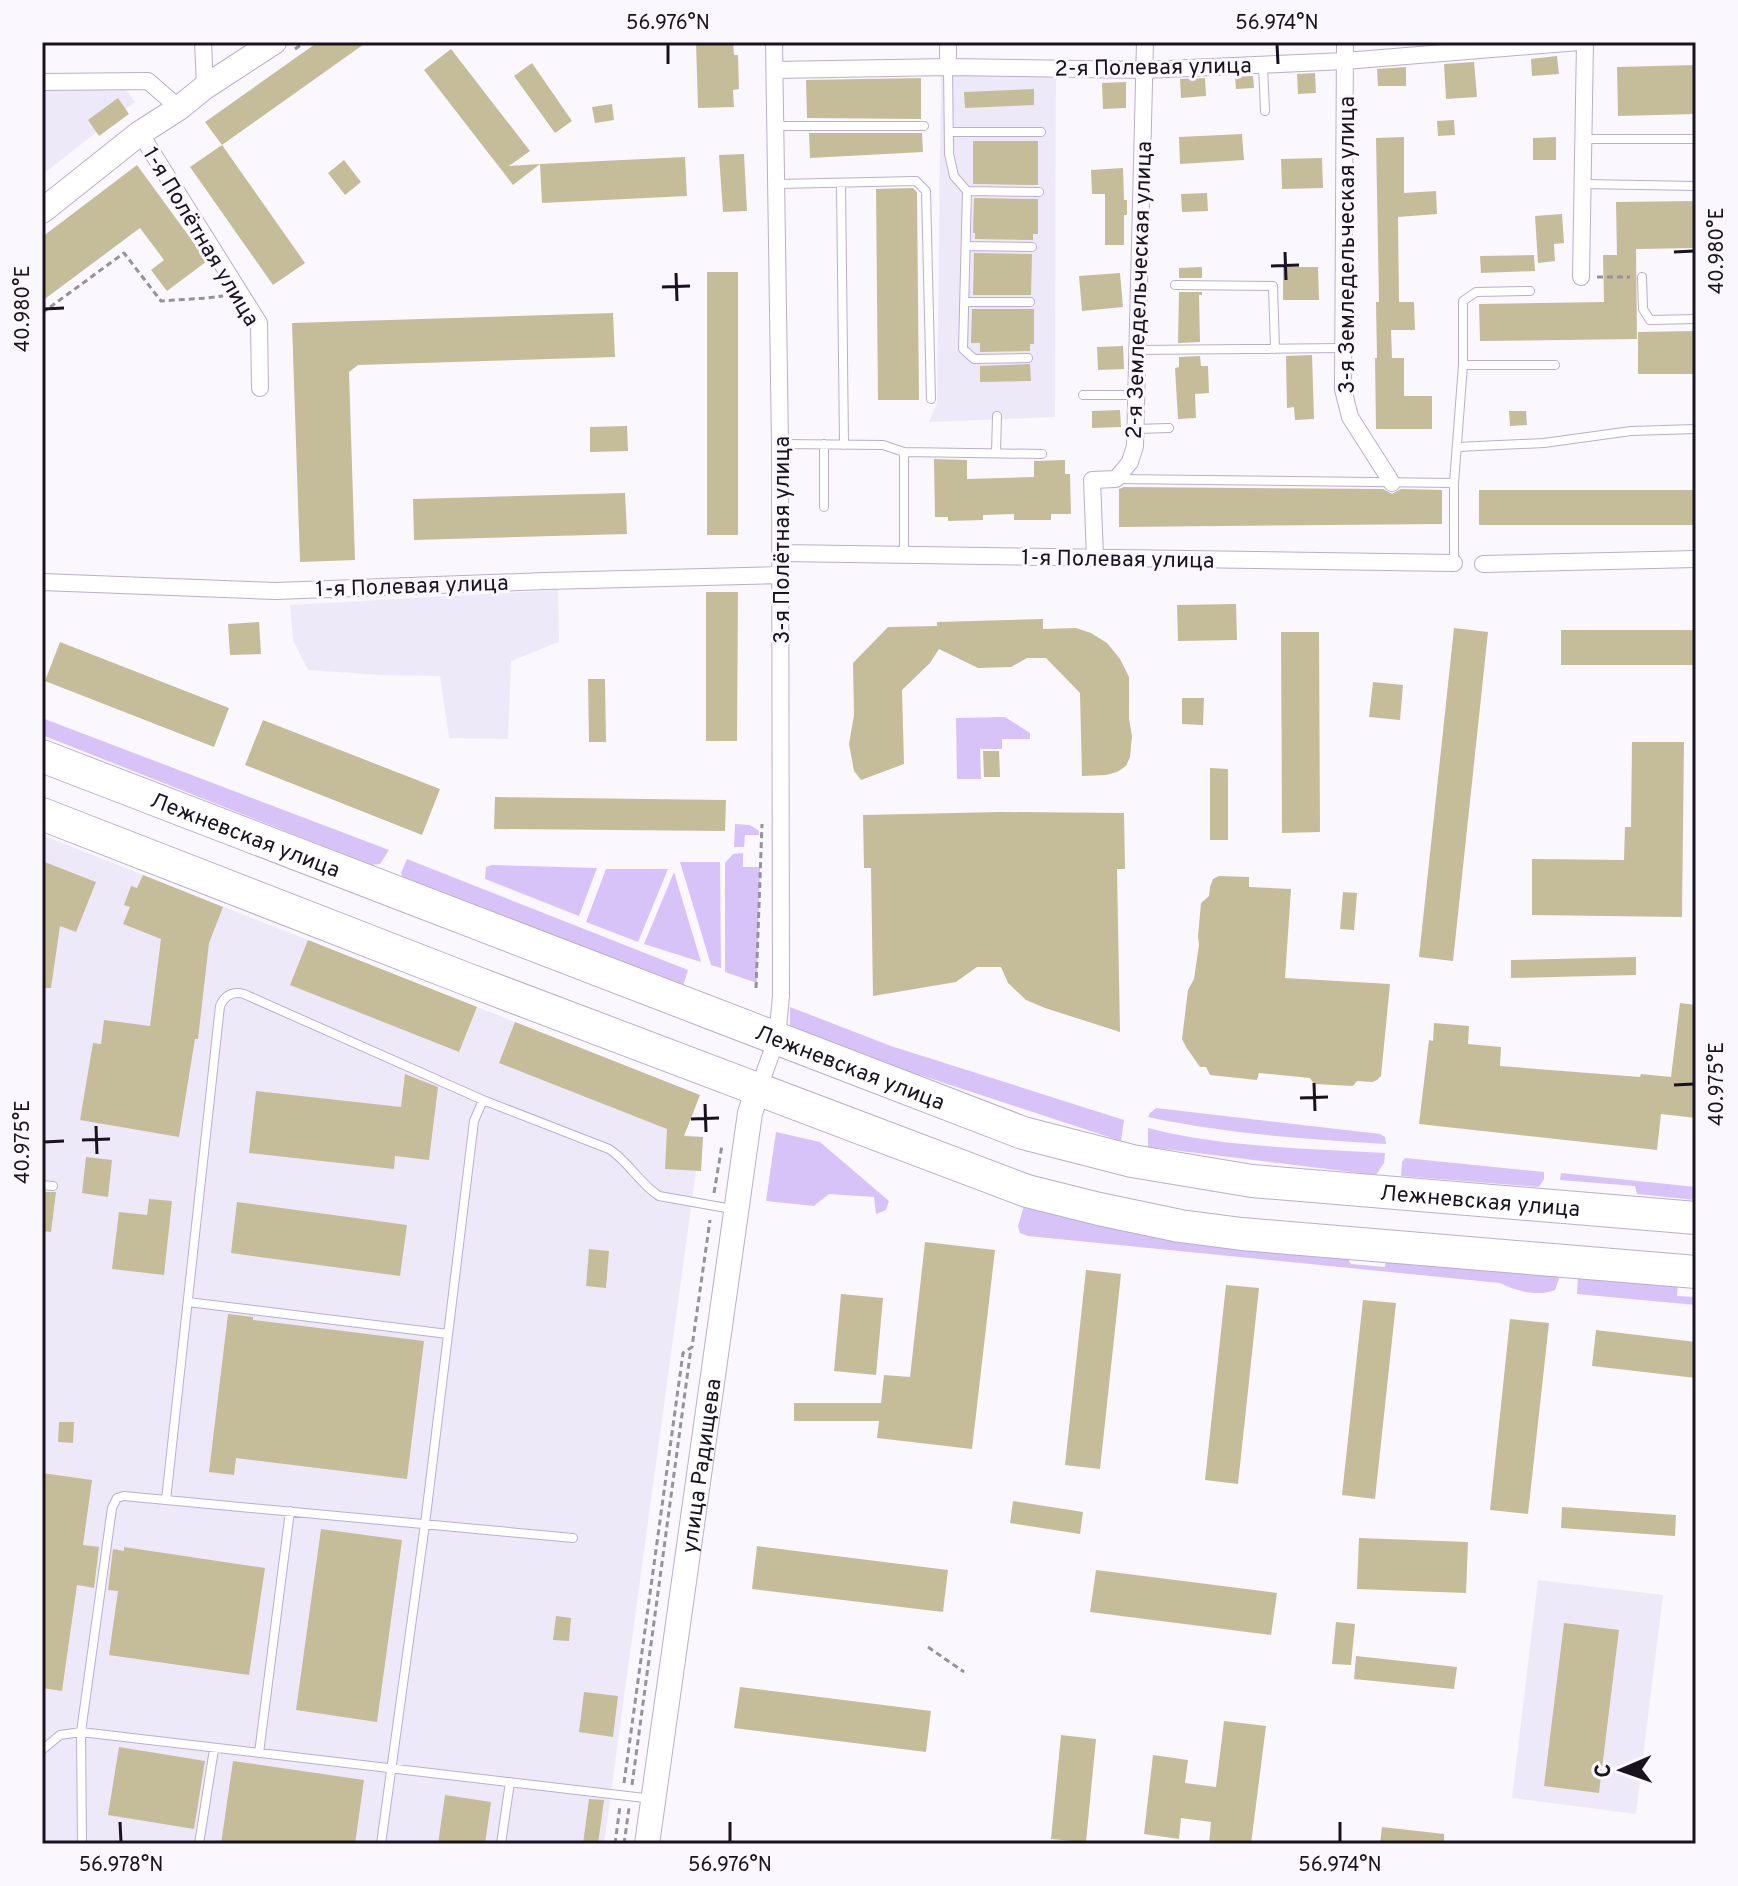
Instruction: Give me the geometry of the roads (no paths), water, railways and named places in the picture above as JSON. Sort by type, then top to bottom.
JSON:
[{"type":"highway","name":"Лежневская улица","points":[[42,756],[1023,1133],[1147,1164],[1252,1181],[1696,1218]]},
{"type":"highway","points":[[42,814],[1027,1191],[1180,1226],[1242,1234],[1696,1272]]},
{"type":"street","points":[[203,42],[205,87]]},
{"type":"street","points":[[42,211],[140,133],[274,42]]},
{"type":"street","name":"3-я Полётная улица","points":[[758,1090],[777,1038],[781,996],[781,553],[774,42]]},
{"type":"street","points":[[948,42],[948,67]]},
{"type":"street","name":"2-я Земледельческая улица","points":[[1095,557],[1092,480],[1116,479],[1130,462],[1135,446],[1145,42]]},
{"type":"street","name":"3-я Земледельческая улица","points":[[1345,42],[1343,389],[1350,417],[1392,483]]},
{"type":"street","name":"2-я Полевая улица","points":[[775,70],[948,67],[1145,70],[1345,61],[1579,42]]},
{"type":"street","points":[[1581,277],[1585,42]]},
{"type":"street","points":[[42,82],[148,81],[179,108]]},
{"type":"street","name":"1-я Полётная улица","points":[[140,133],[259,323],[260,388]]},
{"type":"street","name":"1-я Полевая улица","points":[[781,553],[1454,563]]},
{"type":"street","points":[[1483,564],[1696,559]]},
{"type":"street","name":"1-я Полевая улица","points":[[42,582],[276,591],[781,575]]},
{"type":"street","name":"улица Радищева","points":[[647,1844],[635,1796],[750,1113],[758,1090]]},
{"type":"lane","points":[[1263,64],[1265,111]]},
{"type":"lane","points":[[948,67],[949,154],[954,176],[967,191],[963,349],[974,359],[1028,358]]},
{"type":"lane","points":[[775,126],[924,126]]},
{"type":"lane","points":[[949,132],[1041,132]]},
{"type":"lane","points":[[1583,139],[1696,139]]},
{"type":"lane","points":[[777,184],[916,181],[926,191],[931,399]]},
{"type":"lane","points":[[841,183],[844,445]]},
{"type":"lane","points":[[1582,184],[1696,186]]},
{"type":"lane","points":[[967,191],[1039,192]]},
{"type":"lane","points":[[966,246],[1032,247]]},
{"type":"lane","points":[[1642,277],[1643,309],[1650,320],[1696,319]]},
{"type":"lane","points":[[1175,285],[1273,286],[1275,349]]},
{"type":"lane","points":[[1454,563],[1454,483],[1463,365],[1463,301],[1476,292],[1530,291]]},
{"type":"lane","points":[[965,302],[1030,302]]},
{"type":"lane","points":[[1137,350],[1343,348]]},
{"type":"lane","points":[[1463,365],[1555,365]]},
{"type":"lane","points":[[1083,395],[1136,395]]},
{"type":"lane","points":[[996,453],[997,416]]},
{"type":"lane","points":[[1135,429],[1169,428]]},
{"type":"lane","points":[[1457,447],[1544,443],[1631,431],[1696,429]]},
{"type":"lane","points":[[780,444],[883,445],[904,452],[1042,454]]},
{"type":"lane","points":[[824,444],[824,507]]},
{"type":"lane","points":[[904,452],[904,555]]},
{"type":"lane","points":[[1116,479],[1454,483]]},
{"type":"lane","points":[[166,1500],[220,1006],[232,993],[244,994],[483,1100],[609,1149],[621,1156],[648,1189],[659,1196],[736,1209]]},
{"type":"lane","points":[[381,1844],[425,1524],[474,1121],[483,1100]]},
{"type":"lane","points":[[42,1185],[53,1186]]},
{"type":"lane","points":[[188,1302],[448,1334]]},
{"type":"lane","points":[[82,1844],[81,1732],[112,1504],[117,1498],[124,1496],[573,1538]]},
{"type":"lane","points":[[259,1753],[290,1511]]},
{"type":"lane","points":[[42,1750],[60,1735],[81,1732],[635,1796]]},
{"type":"lane","points":[[199,1844],[214,1749]]},
{"type":"lane","points":[[501,1844],[510,1782]]}]
